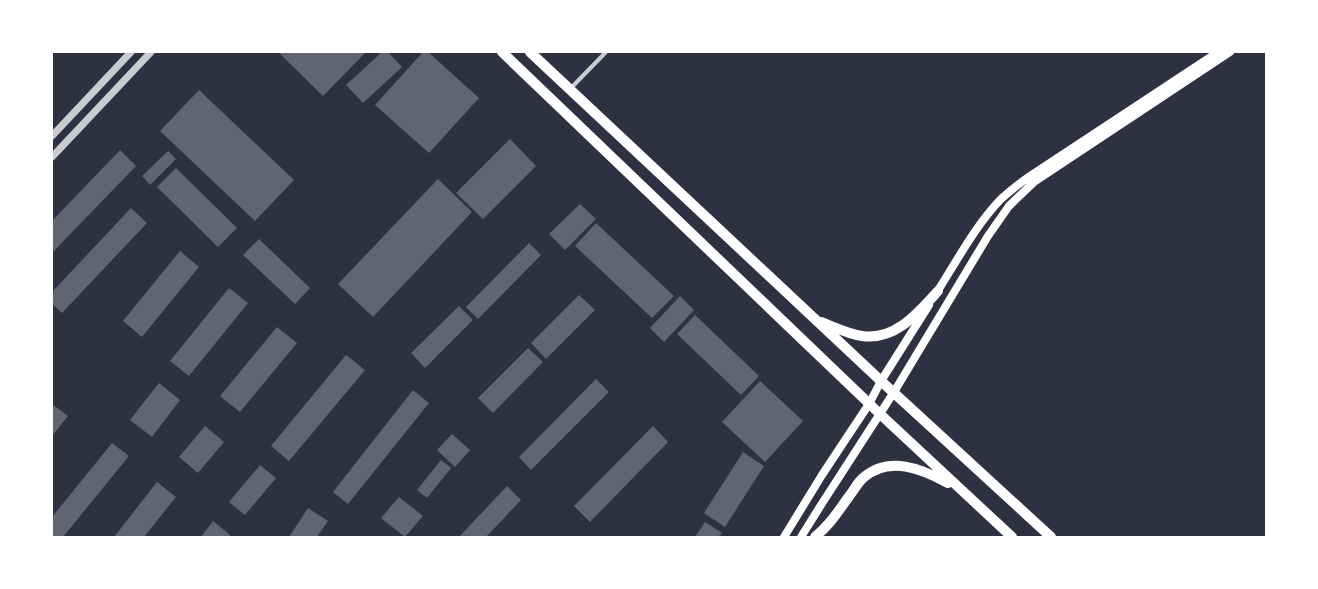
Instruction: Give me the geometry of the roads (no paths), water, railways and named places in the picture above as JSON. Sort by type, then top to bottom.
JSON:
[{"type":"main road","points":[[502,52],[869,404],[1012,537]]},
{"type":"main road","points":[[530,52],[881,381],[1051,537]]},
{"type":"main road","points":[[784,537],[979,227],[1001,200],[1030,176],[1218,52]]},
{"type":"main road","points":[[801,537],[894,392],[988,236],[1009,206],[1034,182],[1230,52]]},
{"type":"main road","points":[[816,319],[845,331],[862,336],[878,336],[897,330],[916,316],[938,291]]},
{"type":"main road","points":[[815,537],[826,528],[863,478],[875,470],[889,466],[901,466],[920,470],[948,483],[970,498]]},
{"type":"street","points":[[52,136],[131,52]]},
{"type":"street","points":[[52,157],[151,52]]},
{"type":"street","points":[[570,90],[606,52]]}]
